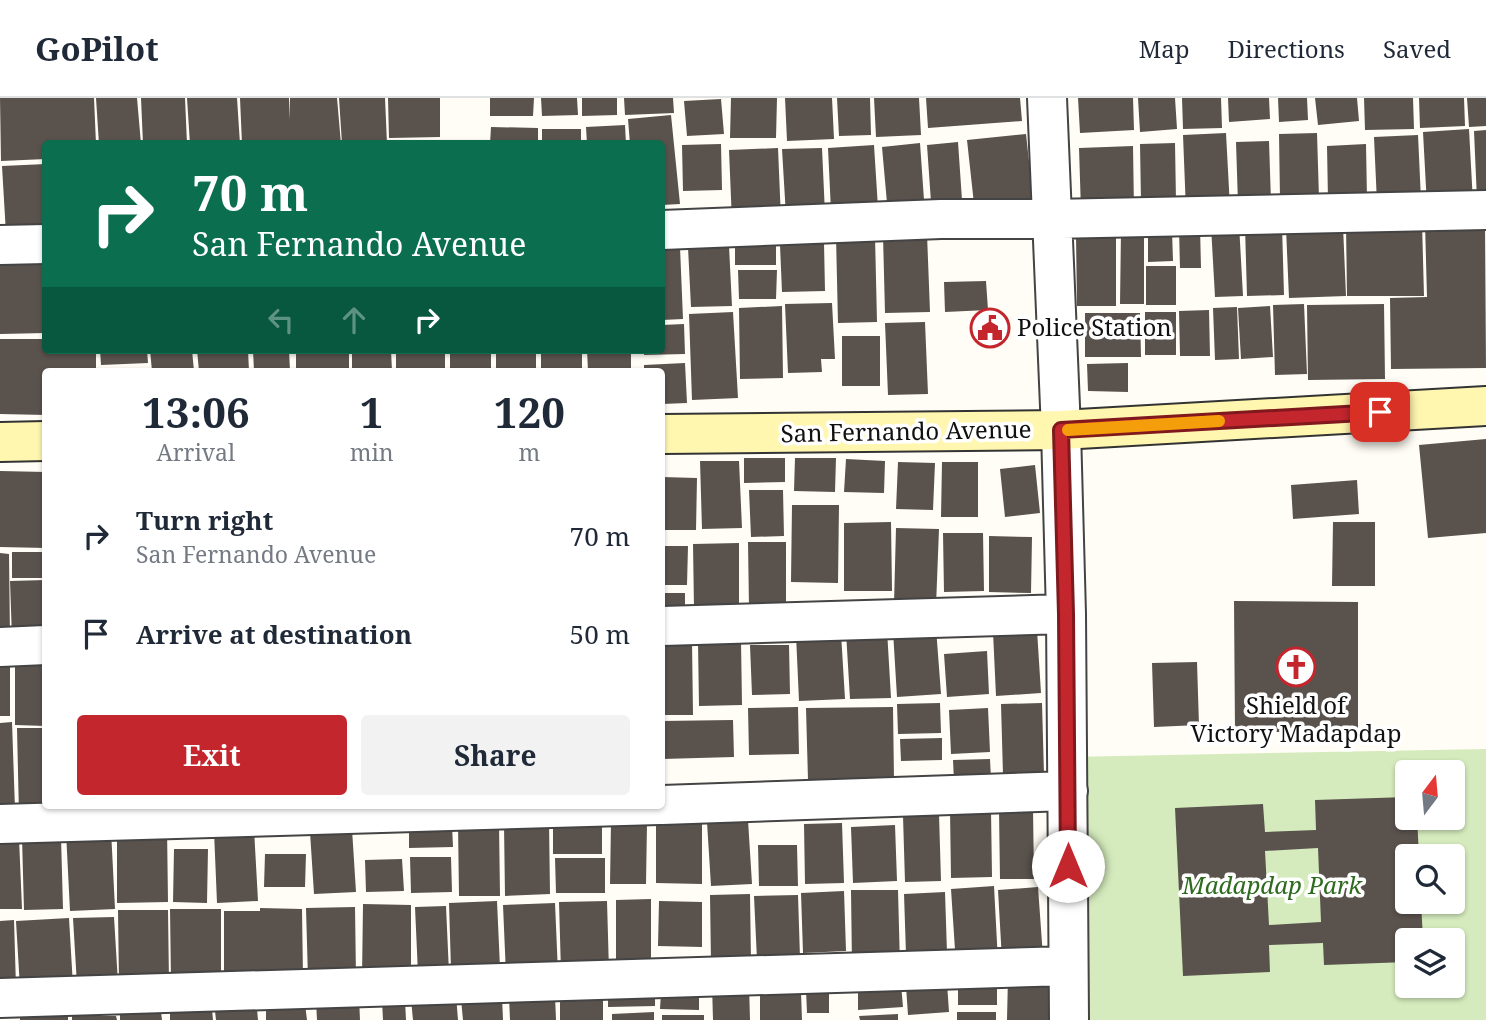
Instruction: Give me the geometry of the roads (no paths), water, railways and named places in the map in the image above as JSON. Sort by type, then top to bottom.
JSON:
[{"type":"main road","name":"San Fernando Avenue","points":[[665,434],[1061,430],[1486,406]]},
{"type":"main road","points":[[0,442],[42,441]]},
{"type":"street","points":[[1047,98],[1066,614],[1069,1020]]},
{"type":"street","points":[[665,230],[941,219],[1486,210]]},
{"type":"street","points":[[0,245],[42,244]]},
{"type":"street","points":[[665,626],[1066,614]]},
{"type":"street","points":[[0,647],[42,645]]},
{"type":"street","points":[[665,805],[1068,792]]},
{"type":"street","points":[[0,824],[521,809]]},
{"type":"street","points":[[0,998],[1068,966]]},
{"type":"place","name":"Police Station","points":[[990,328]]},
{"type":"place","name":"Shield of Victory Madapdap","points":[[1296,667]]},
{"type":"park label","name":"Madapdap Park","points":[[1272,886]]}]
